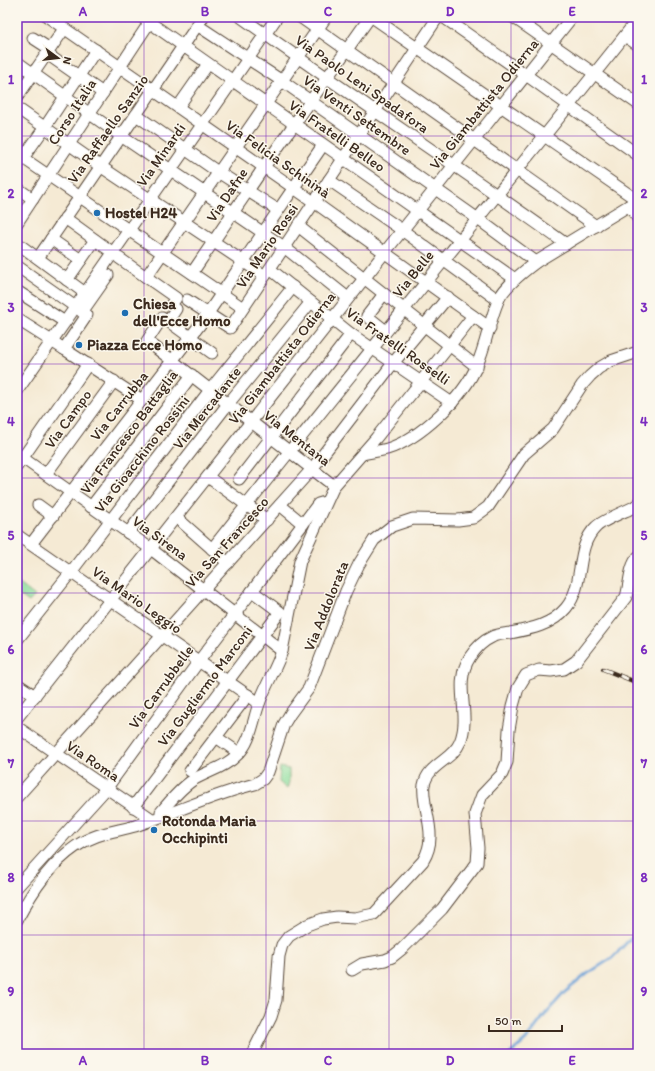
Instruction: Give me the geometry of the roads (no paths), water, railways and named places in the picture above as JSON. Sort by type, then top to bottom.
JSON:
[{"type":"street","name":"Via Felicia Schininà","points":[[48,17],[236,147],[490,328]]},
{"type":"street","name":"Via Paolo Leni Spadafora","points":[[241,17],[298,58],[498,195],[566,244]]},
{"type":"street","name":"Via Minardi","points":[[17,391],[65,322],[81,311],[85,293],[116,255],[128,230],[277,17]]},
{"type":"street","points":[[300,17],[596,226]]},
{"type":"street","points":[[148,274],[326,17]]},
{"type":"street","points":[[371,17],[501,106],[635,202],[638,218]]},
{"type":"street","name":"Via Dafne","points":[[192,273],[310,101],[371,17]]},
{"type":"street","name":"Via Mario Rossi","points":[[187,300],[230,328],[438,17]]},
{"type":"street","points":[[443,17],[638,155]]},
{"type":"street","points":[[513,17],[638,104]]},
{"type":"street","name":"Via Giambattista Odierna","points":[[17,718],[570,18]]},
{"type":"street","name":"Via Fratelli Belleo","points":[[148,19],[182,46],[515,279]]},
{"type":"street","name":"Corso Italia","points":[[18,219],[33,199],[120,67],[148,19]]},
{"type":"street","name":"Via Belle","points":[[212,549],[289,451],[570,106],[638,19]]},
{"type":"street","name":"Via Raffaello Sanzio","points":[[38,258],[200,21]]},
{"type":"street","name":"Via Venti Settembre","points":[[200,21],[248,59],[359,135],[536,262]]},
{"type":"street","points":[[17,97],[64,29]]},
{"type":"street","points":[[625,36],[638,45]]},
{"type":"street","points":[[34,38],[78,76],[103,93]]},
{"type":"street","points":[[96,50],[45,127],[20,156],[49,174],[243,308]]},
{"type":"street","points":[[17,62],[89,114],[263,232],[348,298]]},
{"type":"street","points":[[178,107],[208,64]]},
{"type":"street","name":"Via Fratelli Rosselli","points":[[17,108],[100,166],[185,221],[244,262],[267,272],[293,287],[351,334],[452,403]]},
{"type":"street","points":[[136,115],[218,172],[278,210]]},
{"type":"street","name":"Via Carrubba","points":[[31,544],[208,315],[322,144]]},
{"type":"street","points":[[329,180],[402,230],[498,300]]},
{"type":"street","points":[[17,188],[33,199]]},
{"type":"street","points":[[363,454],[388,449],[410,438],[452,403],[468,383],[477,367],[486,344],[498,300],[515,279],[536,262],[635,202]]},
{"type":"street","points":[[65,218],[116,255],[148,274],[176,298],[171,305],[176,309],[168,321],[166,320],[212,353]]},
{"type":"street","points":[[298,226],[477,367]]},
{"type":"street","points":[[51,239],[81,260]]},
{"type":"street","points":[[67,280],[95,240]]},
{"type":"street","points":[[17,243],[85,293]]},
{"type":"street","points":[[17,266],[87,315],[63,348]]},
{"type":"street","points":[[81,311],[108,274]]},
{"type":"street","name":"Via Gioacchino Rossini","points":[[19,635],[71,572],[210,390],[293,287]]},
{"type":"street","points":[[17,291],[65,322]]},
{"type":"street","points":[[384,294],[367,316],[386,331]]},
{"type":"street","name":"Via San Francesco","points":[[17,797],[312,469],[394,362],[448,297]]},
{"type":"street","name":"Via Mercadante","points":[[128,533],[228,404],[311,302]]},
{"type":"street","points":[[17,920],[27,901],[47,874],[75,847],[88,839],[103,833],[127,828],[157,818],[188,784],[229,762],[239,753],[249,736],[259,703],[282,651],[300,561],[334,486],[363,454],[473,316]]},
{"type":"street","points":[[17,319],[142,400]]},
{"type":"street","name":"Via Mentana","points":[[166,320],[147,341],[334,486]]},
{"type":"street","points":[[239,479],[351,334]]},
{"type":"street","name":"Via Addolorata","points":[[157,818],[255,784],[264,779],[268,772],[284,724],[309,688],[346,591],[359,564],[374,540],[392,526],[412,520],[458,520],[474,518],[488,507],[524,454],[553,429],[582,385],[590,376],[599,368],[611,361],[638,352]]},
{"type":"street","points":[[19,459],[87,365]]},
{"type":"street","name":"Via Francesco Battaglia","points":[[91,507],[192,376]]},
{"type":"street","name":"Via Campo","points":[[46,474],[110,378]]},
{"type":"street","name":"Via Sirena","points":[[19,459],[46,474],[151,549],[282,651]]},
{"type":"street","points":[[208,477],[267,520]]},
{"type":"street","name":"Via Carrubbelle","points":[[17,887],[106,789],[234,613],[318,504],[326,502]]},
{"type":"street","points":[[252,1054],[271,1016],[276,1000],[278,956],[282,945],[289,936],[307,925],[323,920],[355,918],[374,914],[423,861],[428,853],[431,841],[424,784],[427,775],[433,768],[454,752],[460,743],[464,719],[461,684],[464,670],[470,657],[482,643],[494,636],[538,627],[554,618],[567,607],[574,594],[578,581],[582,551],[588,537],[597,526],[638,504]]},
{"type":"street","points":[[38,505],[53,516]]},
{"type":"street","points":[[280,505],[303,524]]},
{"type":"street","points":[[176,518],[228,563]]},
{"type":"street","name":"Via Mario Leggio","points":[[17,535],[259,703]]},
{"type":"street","points":[[352,970],[362,964],[385,960],[402,950],[442,909],[477,863],[478,848],[475,814],[482,794],[502,774],[507,762],[512,712],[518,688],[526,675],[539,670],[551,671],[564,669],[576,661],[626,597],[630,586],[634,561],[638,557]]},
{"type":"street","name":"Via Gugliermo Marconi","points":[[133,807],[280,612],[252,590]]},
{"type":"street","points":[[17,684],[35,696]]},
{"type":"street","points":[[190,771],[248,695]]},
{"type":"street","name":"Via Roma","points":[[17,727],[133,807],[157,818]]},
{"type":"street","points":[[216,737],[239,753]]},
{"type":"street","points":[[17,894],[27,901]]},
{"type":"waterway","points":[[510,1054],[526,1040],[547,1012],[565,992],[587,974],[612,958],[634,935],[638,922]]},
{"type":"railway","points":[[603,669],[638,683]]},
{"type":"place","name":"Hostel H24","points":[[97,213]]},
{"type":"place","name":"Chiesa dell'Ecce Homo","points":[[125,313]]},
{"type":"place","name":"Piazza Ecce Homo","points":[[79,345]]},
{"type":"place","name":"Rotonda Maria Occhipinti","points":[[154,830]]}]
